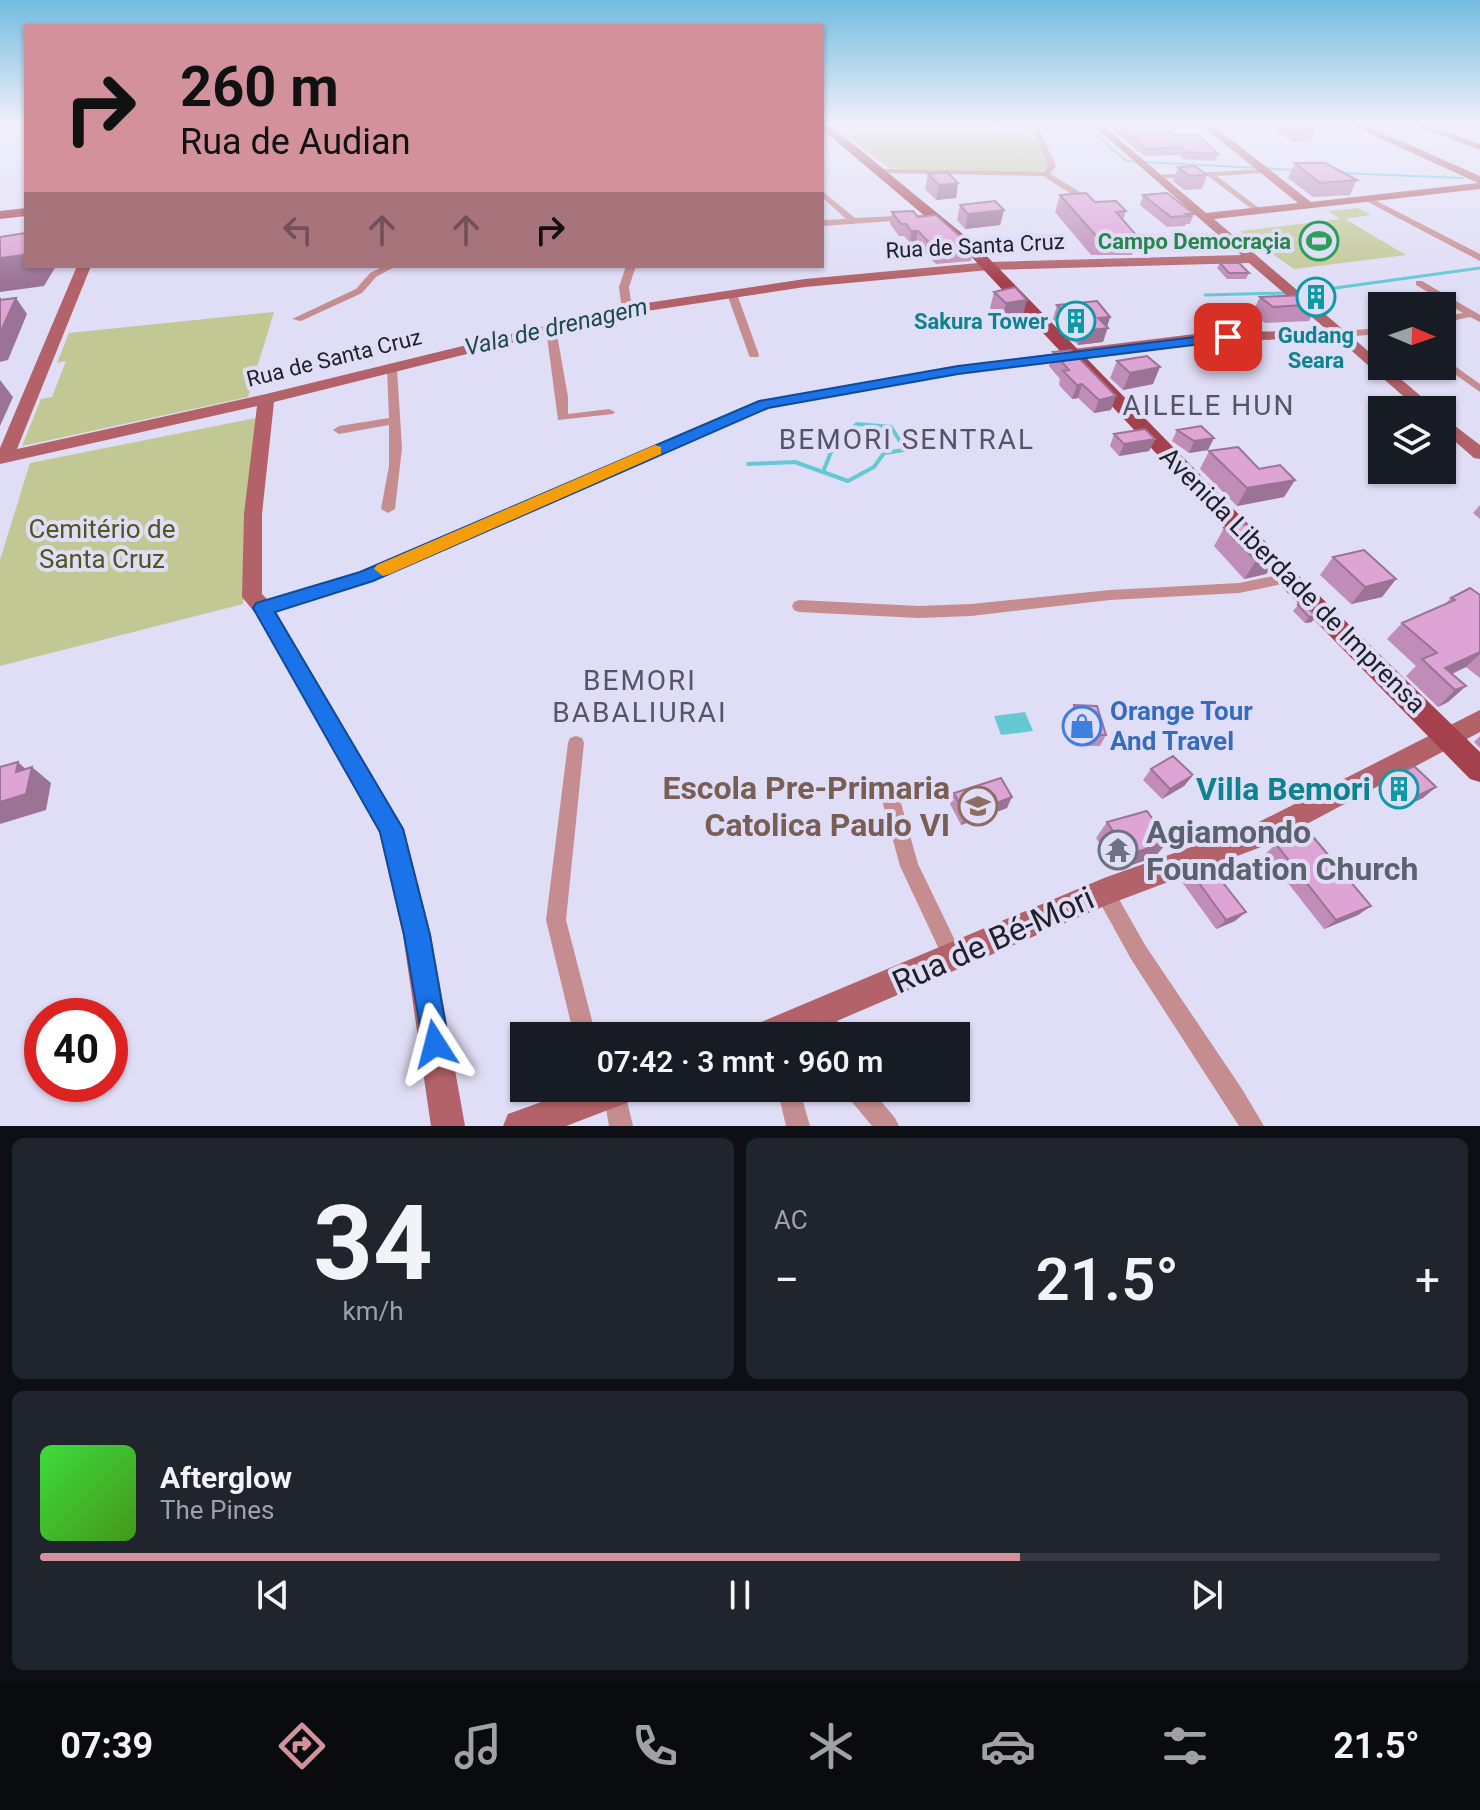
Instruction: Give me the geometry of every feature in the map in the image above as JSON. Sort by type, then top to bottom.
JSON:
[{"type":"main road","name":"Avenida Liberdade de Imprensa","points":[[890,177],[989,266],[1287,578],[1480,770]]},
{"type":"main road","points":[[0,215],[24,212]]},
{"type":"street","points":[[1049,177],[1087,200],[1077,204]]},
{"type":"street","points":[[1156,177],[1164,177]]},
{"type":"street","points":[[1156,177],[1413,396]]},
{"type":"street","points":[[1213,177],[1257,211]]},
{"type":"street","points":[[1270,177],[1308,205]]},
{"type":"street","points":[[1204,217],[1367,198],[1474,179]]},
{"type":"street","points":[[824,195],[853,221]]},
{"type":"street","points":[[1367,198],[1480,258]]},
{"type":"street","points":[[824,223],[937,216]]},
{"type":"street","name":"Rua de Santa Cruz","points":[[2,457],[392,369],[626,308],[805,283],[989,266],[1252,259]]},
{"type":"street","points":[[2,457],[83,268]]},
{"type":"street","points":[[297,319],[359,291],[373,275],[387,268]]},
{"type":"street","points":[[626,308],[624,287],[630,268]]},
{"type":"street","points":[[1419,283],[1476,316]]},
{"type":"street","points":[[732,294],[754,355]]},
{"type":"street","points":[[1456,318],[1476,316]]},
{"type":"street","points":[[551,329],[562,397],[562,418],[609,412]]},
{"type":"street","points":[[263,608],[367,577],[764,404],[944,372],[1203,337],[1368,332]]},
{"type":"street","points":[[388,509],[394,482],[392,369]]},
{"type":"street","points":[[1456,371],[1480,389]]},
{"type":"street","points":[[266,399],[253,514],[252,597],[263,608],[391,829],[417,935],[448,1126]]},
{"type":"street","points":[[339,430],[394,421]]},
{"type":"street","points":[[1456,433],[1480,454]]},
{"type":"street","points":[[799,606],[919,612],[971,610],[1110,595],[1239,588],[1287,578]]},
{"type":"street","name":"Rua de Bé-Mori","points":[[834,1022],[953,957],[1104,892],[1260,835],[1480,720]]},
{"type":"street","points":[[576,743],[556,920],[582,1022]]},
{"type":"street","points":[[888,789],[909,866],[953,957]]},
{"type":"street","points":[[1104,892],[1133,949],[1204,1047],[1252,1126]]},
{"type":"street","points":[[520,1126],[581,1102]]},
{"type":"street","points":[[613,1102],[621,1126]]},
{"type":"street","points":[[792,1102],[798,1126]]},
{"type":"street","points":[[867,1102],[887,1126]]},
{"type":"green space","name":"Campo Democraçia","points":[[1358,208],[1371,215],[1345,219],[1406,255],[1294,269],[1240,231],[1340,219],[1328,211]]},
{"type":"green space","points":[[274,312],[248,397],[22,446],[41,399],[52,397],[66,361],[57,363],[69,333]]},
{"type":"green space","name":"Cemitério de Santa Cruz","points":[[256,418],[243,604],[0,666],[0,560],[30,463]]},
{"type":"shaded area","points":[[1025,712],[1033,731],[1001,735],[994,716]]},
{"type":"building","points":[[931,177],[952,177],[958,183],[939,185]]},
{"type":"building","points":[[1312,177],[1350,177],[1357,180],[1320,183]]},
{"type":"building","points":[[1086,193],[1095,202],[1116,201],[1126,211],[1116,212],[1138,237],[1097,237],[1060,195]]},
{"type":"building","points":[[1167,193],[1194,214],[1171,217],[1143,195]]},
{"type":"building","points":[[995,201],[1004,210],[968,214],[960,205]]},
{"type":"building","points":[[913,211],[918,217],[936,215],[973,248],[938,252],[918,231],[911,231],[906,224],[901,224],[892,212]]},
{"type":"building","points":[[24,233],[24,255],[0,258],[0,237]]},
{"type":"building","points":[[1220,263],[1239,263],[1249,273],[1229,273]]},
{"type":"building","points":[[1015,287],[1027,300],[1006,303],[994,292]]},
{"type":"building","points":[[1307,295],[1318,304],[1273,307],[1260,297]]},
{"type":"building","points":[[16,298],[0,333],[0,300]]},
{"type":"building","points":[[1097,301],[1110,317],[1098,318],[1108,328],[1083,331],[1057,305]]},
{"type":"building","points":[[1071,350],[1116,396],[1099,400],[1063,371],[1069,370],[1053,352]]},
{"type":"building","points":[[1147,356],[1160,367],[1130,373],[1117,361]]},
{"type":"building","points":[[1201,426],[1214,438],[1194,441],[1177,430]]},
{"type":"building","points":[[1145,429],[1155,439],[1124,444],[1114,434]]},
{"type":"building","points":[[1238,447],[1259,469],[1280,465],[1295,480],[1247,488],[1209,451]]},
{"type":"building","points":[[1246,524],[1278,557],[1256,561],[1224,528]]},
{"type":"building","points":[[1364,550],[1396,579],[1365,587],[1333,557]]},
{"type":"building","points":[[1470,588],[1480,595],[1480,652],[1445,668],[1466,686],[1455,690],[1422,659],[1437,653],[1402,623],[1455,600],[1451,598]]},
{"type":"building","points":[[1304,604],[1316,616],[1309,617],[1298,605]]},
{"type":"building","points":[[1074,705],[1097,706],[1106,735],[1082,735]]},
{"type":"building","points":[[1173,756],[1193,775],[1170,789],[1151,769]]},
{"type":"building","points":[[18,762],[16,772],[32,767],[26,794],[0,802],[0,767]]},
{"type":"building","points":[[1414,766],[1436,787],[1415,797],[1394,776]]},
{"type":"building","points":[[1001,778],[1012,797],[965,815],[954,793]]},
{"type":"building","points":[[1147,811],[1168,841],[1129,855],[1107,822]]},
{"type":"building","points":[[1309,832],[1371,906],[1336,920],[1276,844]]},
{"type":"building","points":[[1209,865],[1246,912],[1226,920],[1191,872]]},
{"type":"waterway","name":"Vala de drenagem","points":[[1427,177],[1463,178]]},
{"type":"waterway","name":"Vala de drenagem","points":[[1299,293],[1480,268]]},
{"type":"waterway","name":"Vala de drenagem","points":[[1205,295],[1286,293]]},
{"type":"waterway","points":[[823,472],[835,442],[857,424],[891,427],[905,449]]},
{"type":"waterway","points":[[748,464],[795,462],[848,481],[874,467],[884,453],[958,442]]},
{"type":"slow traffic","points":[[383,569],[655,450]]},
{"type":"place","name":"Campo Democraçia","points":[[1319,241]]},
{"type":"place","name":"Gudang Seara","points":[[1316,297]]},
{"type":"place","name":"Sakura Tower","points":[[1076,321]]},
{"type":"place","name":"Orange Tour And Travel","points":[[1082,726]]},
{"type":"place","name":"Villa Bemori","points":[[1399,789]]},
{"type":"place","name":"Escola Pre-Primaria Catolica Paulo VI","points":[[978,806]]},
{"type":"place","name":"Agiamondo Foundation Church","points":[[1118,850]]},
{"type":"district","name":"AILELE HUN","points":[[1209,405]]},
{"type":"district","name":"BEMORI SENTRAL","points":[[907,439]]},
{"type":"district","name":"BEMORI BABALIURAI","points":[[640,696]]},
{"type":"route","points":[[435,1044],[417,935],[391,829],[263,608],[367,577],[764,404],[958,370],[1203,337],[1228,337]]}]
